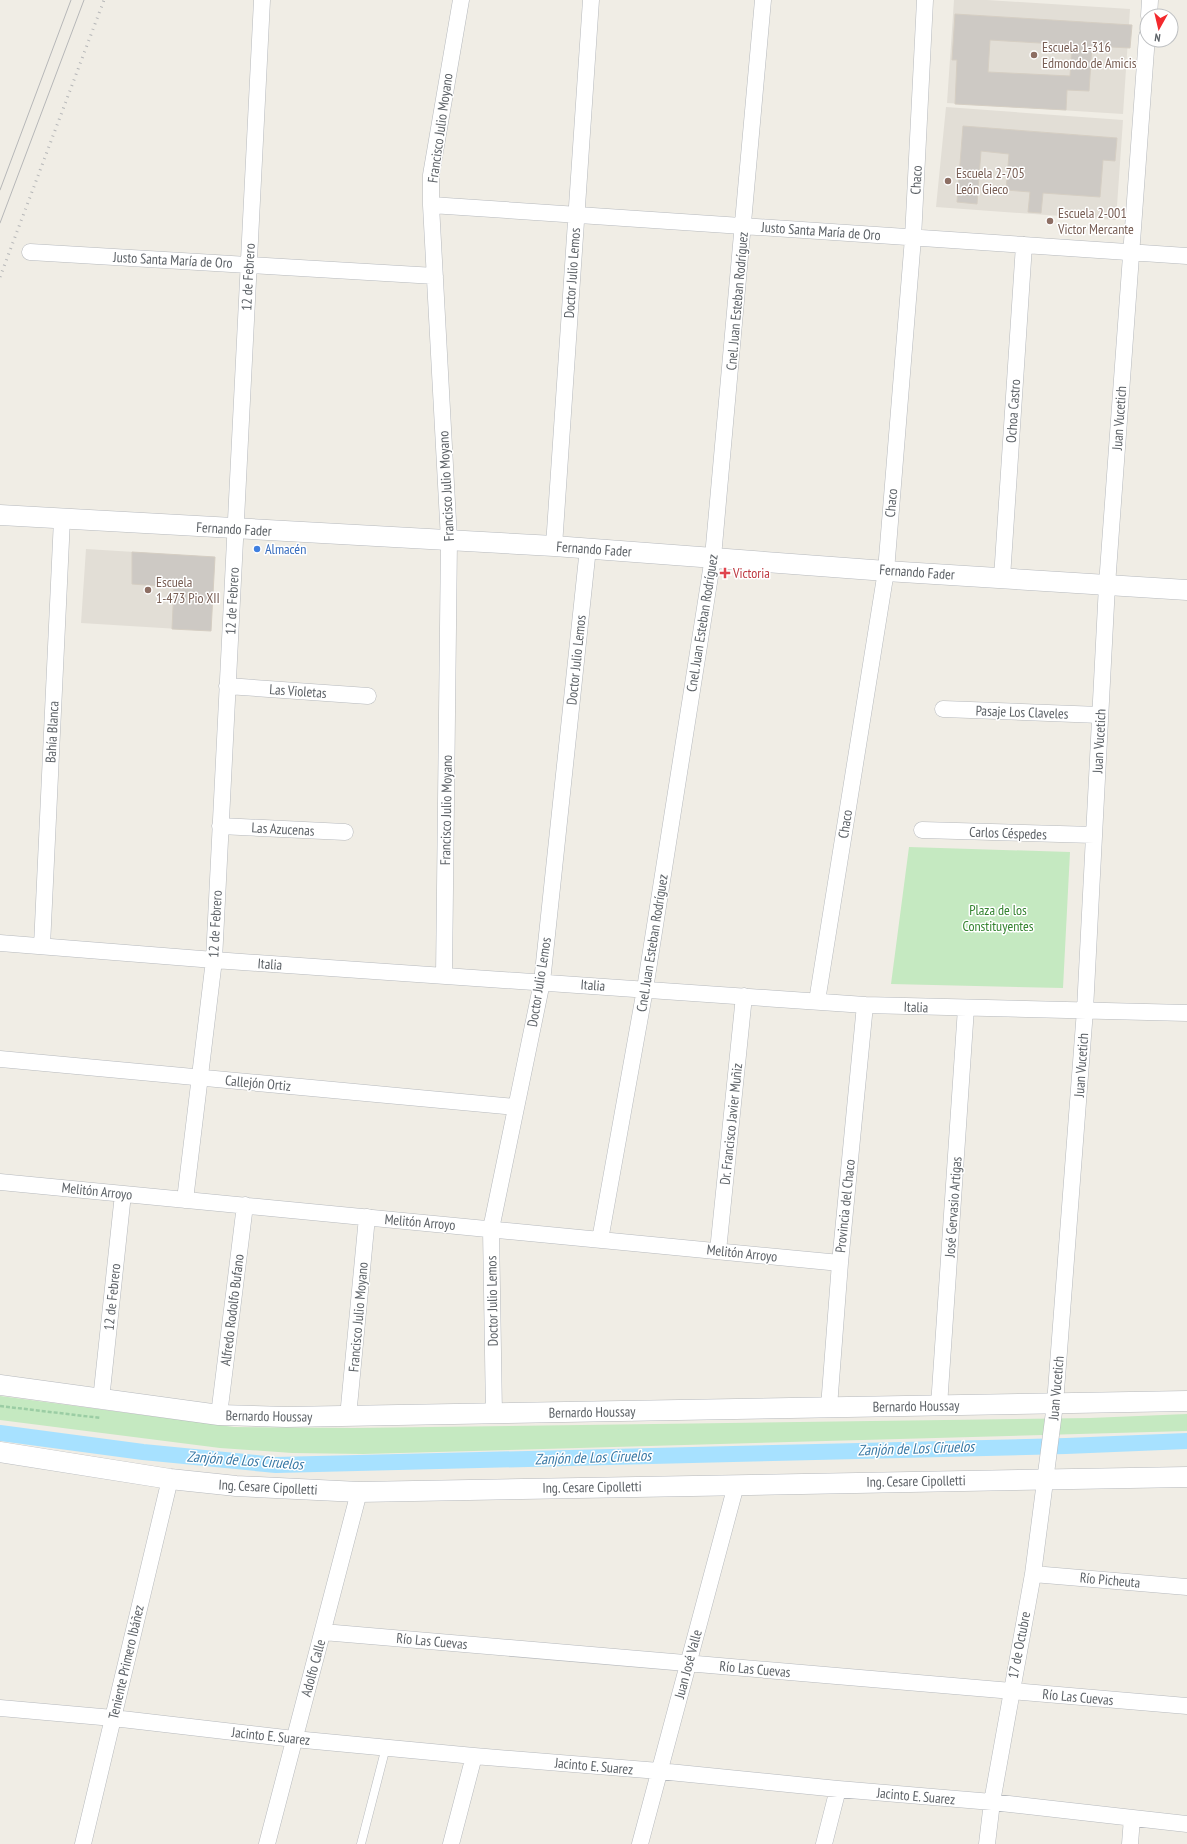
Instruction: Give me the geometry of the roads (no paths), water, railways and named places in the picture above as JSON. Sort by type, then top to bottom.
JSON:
[{"type":"street","name":"12 de Febrero","points":[[185,1200],[201,1078],[214,960],[262,0]]},
{"type":"street","name":"Francisco Julio Moyano","points":[[444,976],[449,540],[431,205],[431,175],[461,0]]},
{"type":"street","name":"Doctor Julio Lemos","points":[[554,546],[591,0]]},
{"type":"street","name":"Cnel. Juan Esteban Rodríguez","points":[[600,1240],[645,989],[713,557],[763,0]]},
{"type":"street","name":"Chaco","points":[[817,1002],[886,571],[913,238],[925,0]]},
{"type":"street","name":"Juan Vucetich","points":[[1049,1455],[1055,1404],[1085,1010],[1106,585],[1146,48]]},
{"type":"street","name":"Justo Santa María de Oro","points":[[431,205],[1187,256]]},
{"type":"street","name":"Ochoa Castro","points":[[1002,578],[1024,245]]},
{"type":"street","name":"Justo Santa María de Oro","points":[[30,252],[435,276]]},
{"type":"street","name":"Fernando Fader","points":[[0,515],[588,548],[886,571],[1187,590]]},
{"type":"street","name":"Bahía Blanca","points":[[42,946],[62,519]]},
{"type":"street","name":"Doctor Julio Lemos","points":[[494,1414],[491,1229],[542,982],[588,548]]},
{"type":"street","name":"Las Violetas","points":[[227,686],[368,696]]},
{"type":"street","name":"Pasaje Los Claveles","points":[[943,709],[1100,715]]},
{"type":"street","name":"Las Azucenas","points":[[220,826],[345,832]]},
{"type":"street","name":"Carlos Céspedes","points":[[922,830],[1094,836]]},
{"type":"street","name":"Italia","points":[[0,943],[214,960],[865,1005],[1187,1013]]},
{"type":"street","name":"Dr. Francisco Javier Muñiz","points":[[718,1251],[744,996]]},
{"type":"street","name":"Provincia del Chaco","points":[[829,1408],[840,1263],[865,1005]]},
{"type":"street","name":"José Gervasio Artigas","points":[[939,1406],[966,1008]]},
{"type":"street","name":"Callejón Ortiz","points":[[0,1059],[516,1107]]},
{"type":"street","name":"Melitón Arroyo","points":[[0,1182],[840,1263]]},
{"type":"street","name":"12 de Febrero","points":[[101,1400],[123,1194]]},
{"type":"street","name":"Alfredo Rodolfo Bufano","points":[[219,1415],[244,1206]]},
{"type":"street","name":"Francisco Julio Moyano","points":[[348,1417],[367,1217]]},
{"type":"street","name":"Bernardo Houssay","points":[[0,1384],[101,1400],[240,1417],[348,1417],[1055,1404],[1187,1400]]},
{"type":"street","name":"Ing. Cesare Cipolletti","points":[[0,1452],[170,1479],[236,1486],[360,1492],[736,1484],[1049,1455],[1187,1478]]},
{"type":"street","name":"17 de Octubre","points":[[987,1844],[992,1802],[1010,1691],[1033,1574],[1049,1455]]},
{"type":"street","name":"Teniente Primero Ibáñez","points":[[83,1844],[170,1479]]},
{"type":"street","name":"Juan José Valle","points":[[640,1844],[736,1484]]},
{"type":"street","name":"Adolfo Calle","points":[[268,1844],[294,1739],[360,1492]]},
{"type":"street","name":"Río Picheuta","points":[[1033,1574],[1187,1587]]},
{"type":"street","name":"Río Las Cuevas","points":[[323,1632],[1187,1706]]},
{"type":"street","name":"Jacinto E. Suarez","points":[[0,1708],[113,1718],[294,1739],[992,1802],[1187,1824]]},
{"type":"street","points":[[451,1844],[474,1756]]},
{"type":"street","points":[[824,1844],[838,1789]]},
{"type":"street","points":[[1130,1844],[1132,1818]]},
{"type":"lane","points":[[361,1844],[386,1747]]},
{"type":"waterway","name":"Zanjón de Los Ciruelos","points":[[0,1433],[143,1452],[276,1465],[1066,1446],[1187,1441]]},
{"type":"tram line","points":[[0,190],[71,0]]},
{"type":"tram line","points":[[0,223],[84,0]]},
{"type":"railway","points":[[0,277],[104,0]]},
{"type":"place","name":"Escuela 1-316 Edmondo de Amicis","points":[[1034,55]]},
{"type":"place","name":"Escuela 2-705 León Gieco","points":[[948,181]]},
{"type":"place","name":"Escuela 2-001 Victor Mercante","points":[[1050,221]]},
{"type":"place","name":"Almacén","points":[[257,549]]},
{"type":"place","name":"Victoria","points":[[725,573]]},
{"type":"place","name":"Escuela 1-473 Pio XII","points":[[148,590]]},
{"type":"park label","name":"Plaza de los Constituyentes","points":[[998,918]]}]
